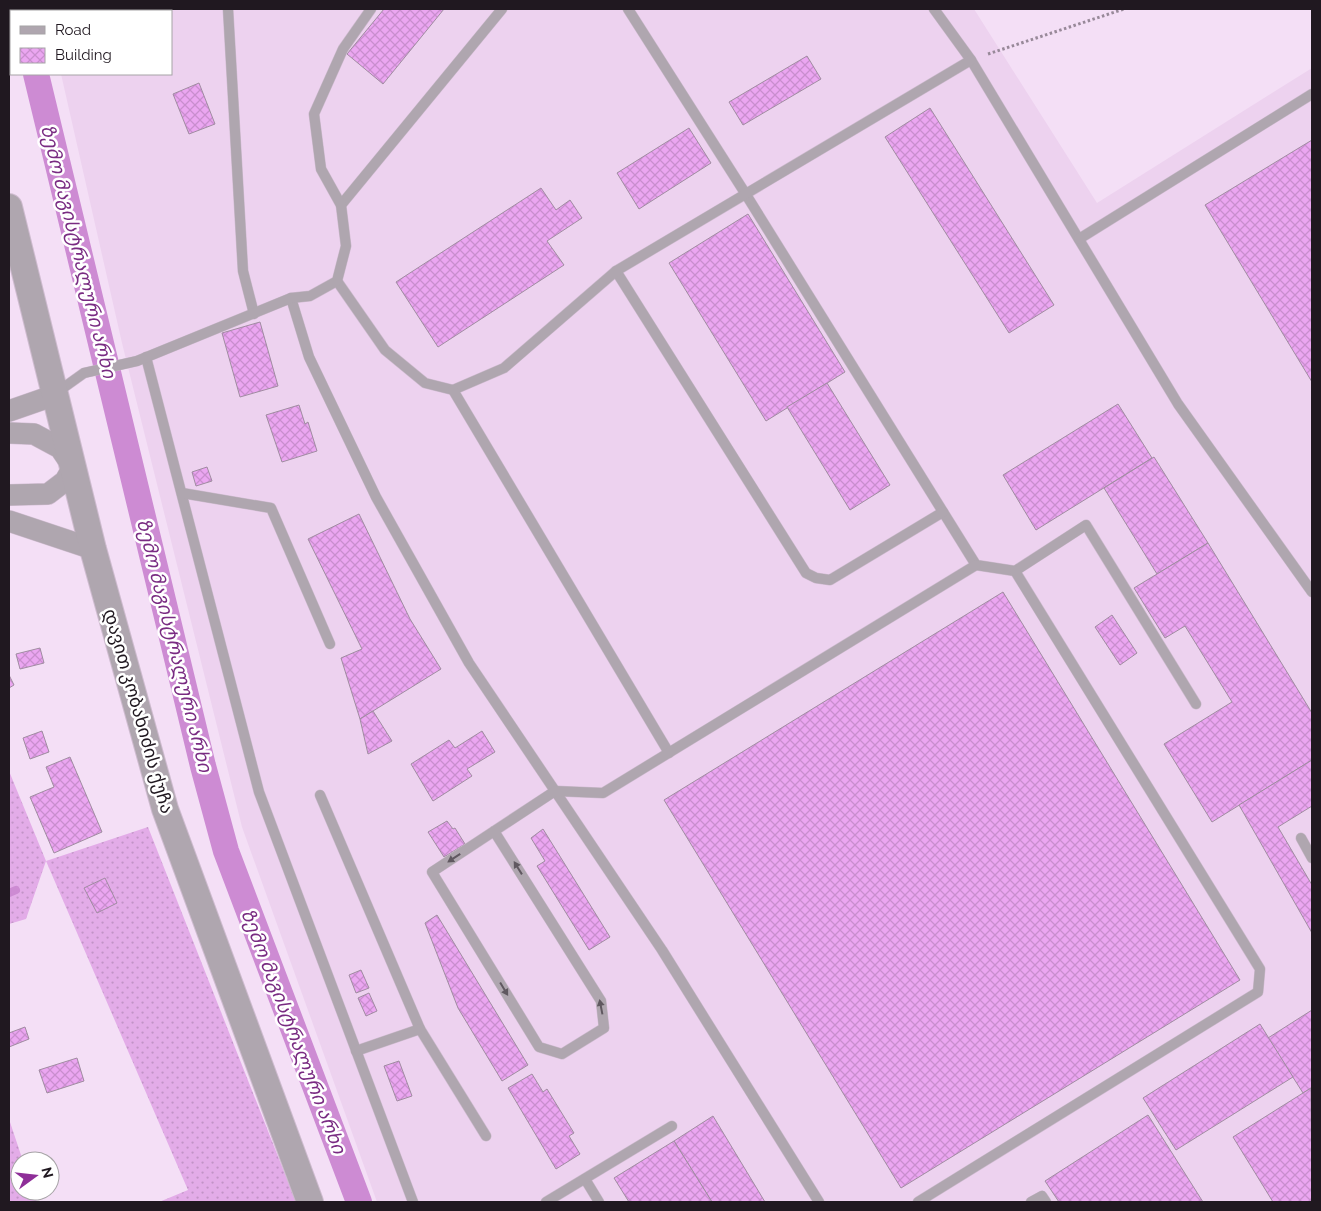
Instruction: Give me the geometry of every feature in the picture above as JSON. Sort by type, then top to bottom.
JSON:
[{"type":"street","name":"დავით კობახიძის ქუჩა","points":[[9,207],[93,549],[166,809],[310,1202]]},
{"type":"street","points":[[9,411],[54,395]]},
{"type":"street","points":[[9,432],[34,434],[60,448],[73,468],[65,480],[48,494],[9,495]]},
{"type":"street","points":[[9,521],[93,549]]},
{"type":"lane","points":[[228,9],[242,271],[254,314]]},
{"type":"lane","points":[[54,395],[84,373],[142,359],[291,298],[310,296],[337,280],[346,246],[340,205],[321,169],[314,114],[343,49],[371,9]]},
{"type":"lane","points":[[340,205],[502,9]]},
{"type":"lane","points":[[628,9],[745,193],[976,565]]},
{"type":"lane","points":[[934,9],[971,60],[1178,404],[1312,592]]},
{"type":"lane","points":[[337,280],[385,350],[425,383],[453,390],[504,368],[616,272],[745,193],[971,60]]},
{"type":"lane","points":[[1079,239],[1312,94]]},
{"type":"lane","points":[[616,272],[806,572],[816,578],[830,580],[943,512]]},
{"type":"lane","points":[[291,298],[308,357],[376,497],[468,663],[662,950],[820,1202]]},
{"type":"lane","points":[[142,359],[182,493],[259,792],[413,1202]]},
{"type":"lane","points":[[453,390],[668,753]]},
{"type":"lane","points":[[182,493],[272,508],[330,644]]},
{"type":"lane","points":[[494,831],[601,1001],[604,1028],[562,1054],[539,1047],[432,872],[494,831],[555,791],[603,793],[976,565],[1015,571],[1086,525],[1196,704]]},
{"type":"lane","points":[[918,1202],[1258,992],[1260,969],[1015,571]]},
{"type":"lane","points":[[320,795],[420,1029],[486,1136]]},
{"type":"lane","points":[[1301,838],[1312,858]]},
{"type":"lane","points":[[356,1051],[420,1029]]},
{"type":"lane","points":[[546,1202],[672,1126]]},
{"type":"lane","points":[[585,1179],[598,1202]]},
{"type":"lane","points":[[1031,1202],[1042,1196],[1046,1202]]},
{"type":"path","points":[[971,60],[1124,9]]},
{"type":"shaded area","points":[[974,9],[1097,203],[1312,68],[1312,1202],[377,1202],[242,827],[122,343],[61,75],[172,75],[172,10],[46,10]]},
{"type":"shaded area","points":[[9,771],[46,861],[26,919],[9,924]]},
{"type":"shaded area","points":[[148,827],[296,1202],[159,1202],[188,1190],[46,861]]},
{"type":"shaded area","points":[[9,1119],[20,1151],[10,1151],[10,1201],[37,1202],[9,1202]]},
{"type":"building","points":[[86,9],[104,9],[104,10]]},
{"type":"building","points":[[384,9],[444,9],[383,84],[347,54]]},
{"type":"building","points":[[807,56],[821,79],[743,125],[729,102]]},
{"type":"building","points":[[199,83],[215,124],[189,134],[173,94]]},
{"type":"building","points":[[930,108],[1054,305],[1009,333],[885,137]]},
{"type":"building","points":[[689,128],[711,163],[639,209],[617,173]]},
{"type":"building","points":[[1312,140],[1312,382],[1205,205]]},
{"type":"building","points":[[541,188],[556,210],[570,200],[582,218],[547,241],[564,265],[438,347],[396,282]]},
{"type":"building","points":[[748,214],[845,372],[766,421],[669,263]]},
{"type":"building","points":[[260,322],[278,386],[240,397],[222,333]]},
{"type":"building","points":[[827,383],[890,485],[850,510],[787,407]]},
{"type":"building","points":[[1118,404],[1152,458],[1036,530],[1003,475]]},
{"type":"building","points":[[299,405],[305,424],[308,422],[317,451],[282,462],[266,415]]},
{"type":"building","points":[[1154,457],[1208,543],[1157,574],[1104,488]]},
{"type":"building","points":[[207,467],[212,481],[196,486],[192,472]]},
{"type":"building","points":[[359,514],[410,619],[441,669],[360,719],[341,658],[362,649],[308,539]]},
{"type":"building","points":[[1208,543],[1312,713],[1312,760],[1212,822],[1164,744],[1232,702],[1185,626],[1165,638],[1134,588]]},
{"type":"building","points":[[1003,592],[1240,980],[901,1188],[664,800]]},
{"type":"building","points":[[1112,615],[1137,653],[1120,665],[1095,627]]},
{"type":"building","points":[[40,648],[44,663],[20,669],[16,654]]},
{"type":"building","points":[[9,675],[14,685],[9,688]]},
{"type":"building","points":[[373,711],[392,741],[368,754],[360,719]]},
{"type":"building","points":[[42,731],[49,752],[30,759],[23,738]]},
{"type":"building","points":[[482,731],[495,752],[467,769],[472,776],[433,801],[411,764],[449,740],[455,748]]},
{"type":"building","points":[[70,757],[102,832],[54,853],[30,797],[54,787],[46,767]]},
{"type":"building","points":[[1312,760],[1312,806],[1278,827],[1312,885],[1312,933],[1239,805]]},
{"type":"building","points":[[447,821],[453,829],[455,828],[465,844],[444,857],[428,832]]},
{"type":"building","points":[[543,829],[610,937],[589,950],[537,866],[545,861],[531,838]]},
{"type":"building","points":[[105,878],[117,903],[97,913],[84,888]]},
{"type":"building","points":[[437,915],[528,1065],[502,1081],[458,1008],[425,923]]},
{"type":"building","points":[[361,970],[369,988],[356,993],[349,975]]},
{"type":"building","points":[[369,993],[377,1011],[366,1016],[358,998]]},
{"type":"building","points":[[1312,1010],[1312,1090],[1311,1088],[1303,1093],[1268,1038]]},
{"type":"building","points":[[1260,1024],[1293,1077],[1176,1150],[1143,1098]]},
{"type":"building","points":[[25,1027],[29,1039],[9,1047],[9,1033]]},
{"type":"building","points":[[77,1058],[84,1081],[47,1093],[39,1070]]},
{"type":"building","points":[[399,1061],[412,1096],[397,1101],[384,1066]]},
{"type":"building","points":[[532,1074],[543,1092],[547,1089],[574,1133],[569,1136],[580,1154],[556,1169],[508,1088]]},
{"type":"building","points":[[1311,1088],[1312,1202],[1273,1202],[1233,1137]]},
{"type":"building","points":[[1148,1115],[1203,1202],[1059,1202],[1045,1181]]},
{"type":"building","points":[[713,1116],[765,1202],[712,1202],[674,1141]]},
{"type":"building","points":[[674,1141],[712,1202],[629,1202],[614,1178]]},
{"type":"waterway","name":"ზემო მაგისტრალური არხი","points":[[36,75],[203,766],[226,851],[359,1202]]},
{"type":"waterway","points":[[9,893],[16,890]]}]
